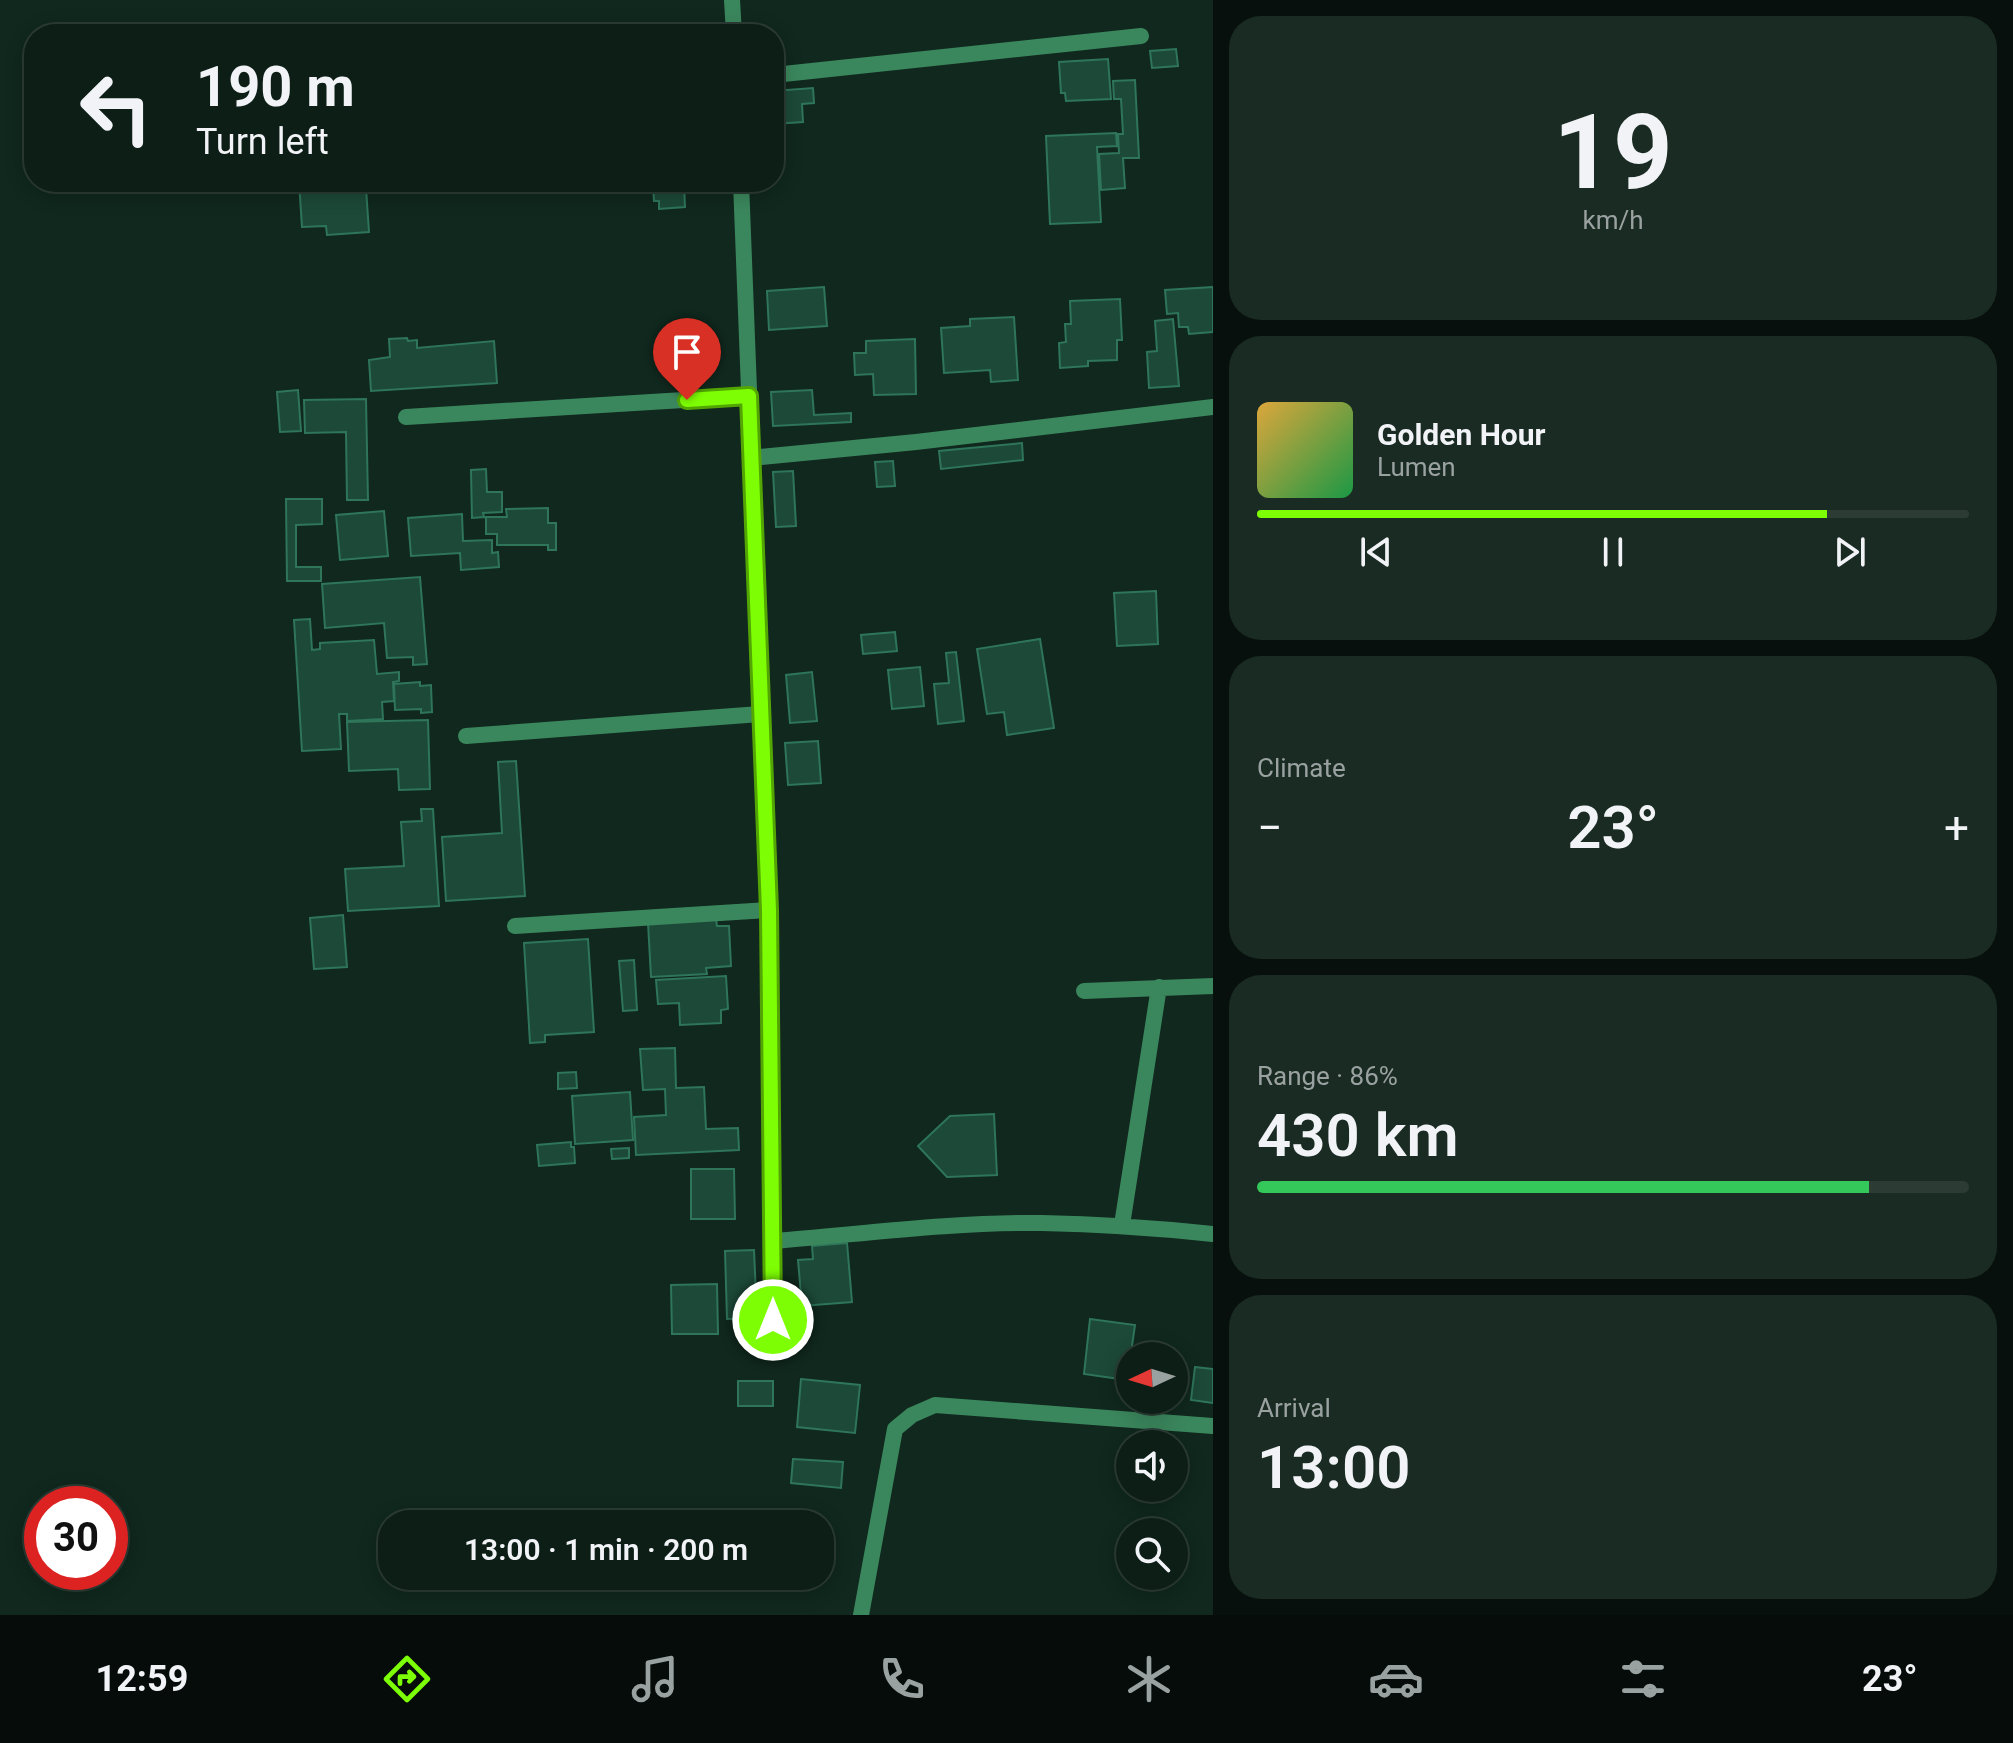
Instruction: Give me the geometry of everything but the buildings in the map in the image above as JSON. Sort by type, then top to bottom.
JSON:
[{"type":"street","points":[[732,0],[733,24]]},
{"type":"street","points":[[784,74],[1141,36]]},
{"type":"street","points":[[741,192],[769,910],[773,1346]]},
{"type":"street","points":[[406,417],[749,396]]},
{"type":"street","points":[[750,458],[1213,407]]},
{"type":"street","points":[[466,736],[760,714]]},
{"type":"street","points":[[515,926],[769,910]]},
{"type":"street","points":[[1084,991],[1213,986]]},
{"type":"street","points":[[1122,1225],[1159,987]]},
{"type":"street","points":[[774,1241],[1039,1223],[1122,1225],[1213,1234]]},
{"type":"street","points":[[861,1615],[895,1429],[912,1415],[935,1405],[1213,1426]]},
{"type":"route","points":[[687,400],[749,396],[769,910],[773,1320]]}]
